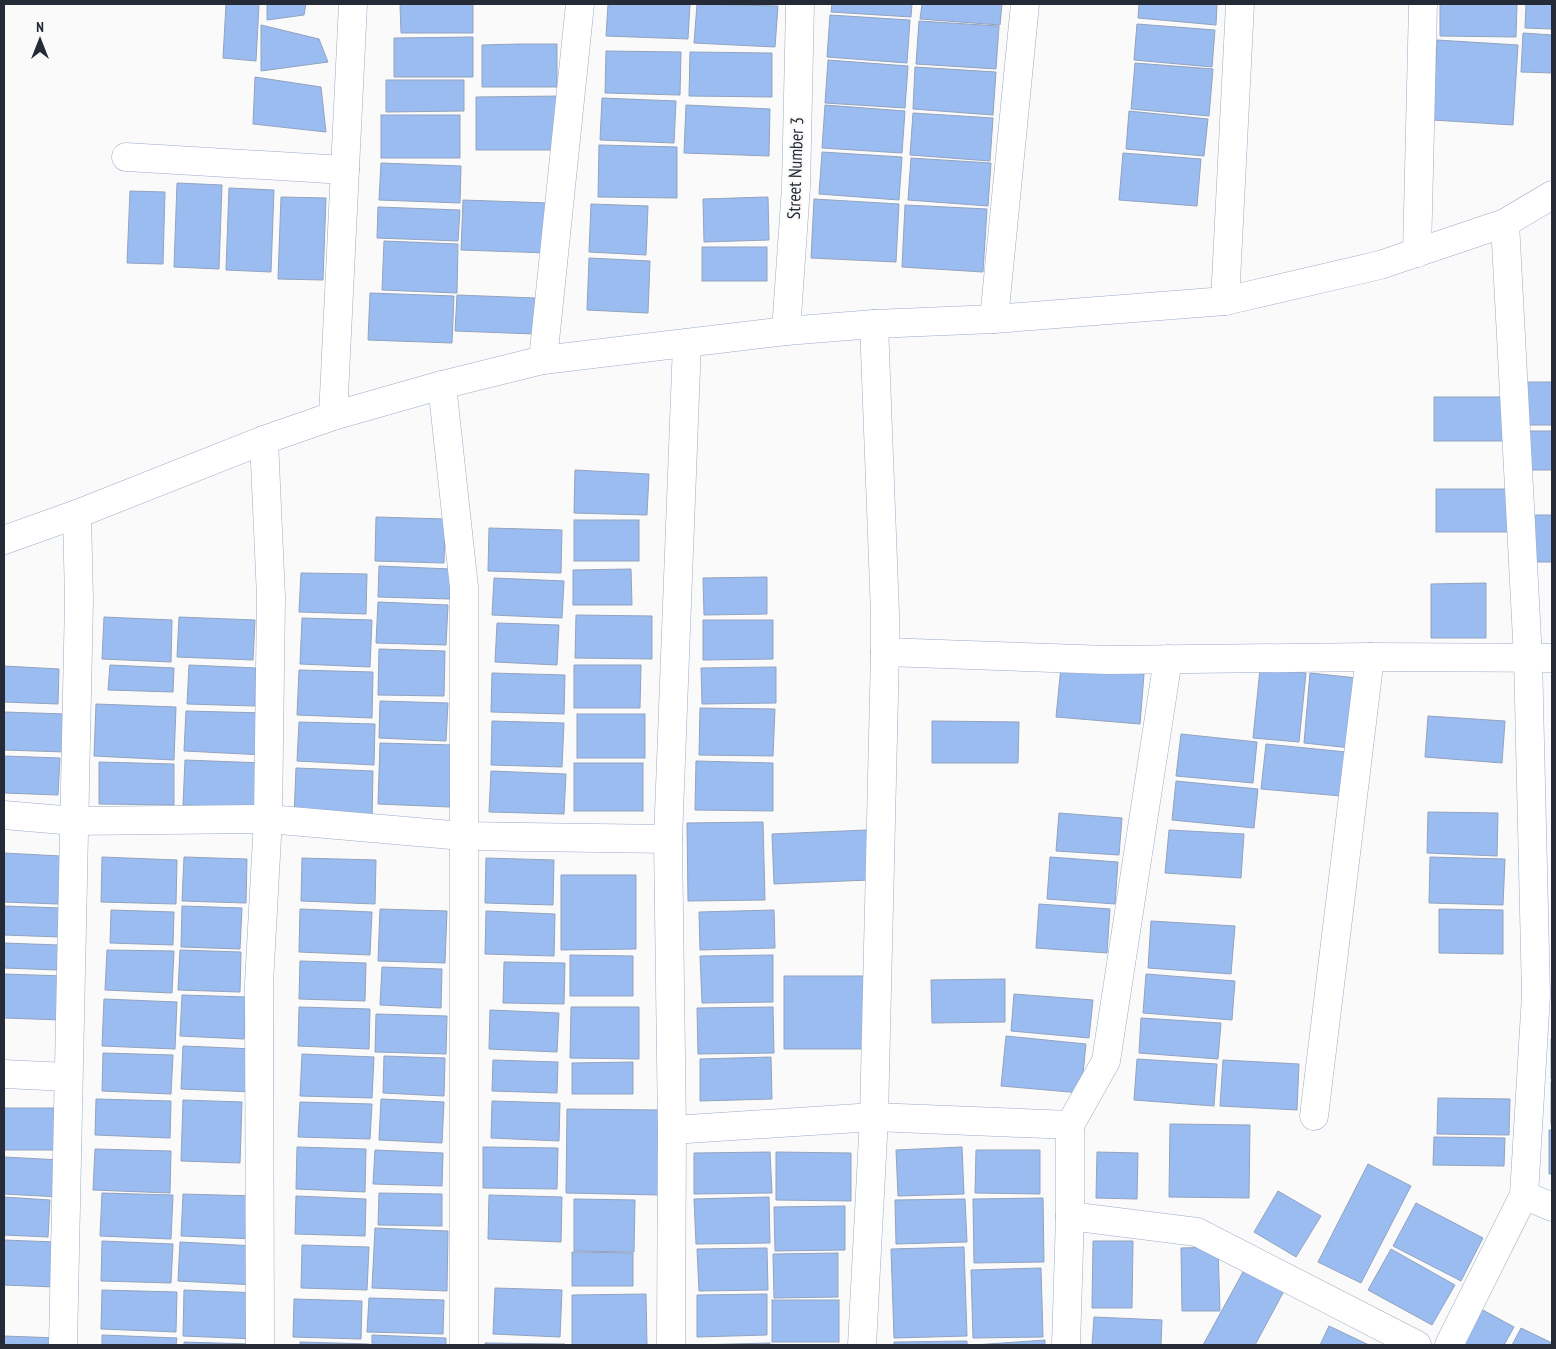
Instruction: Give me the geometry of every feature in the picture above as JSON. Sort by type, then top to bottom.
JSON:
[{"type":"street","points":[[333,416],[353,4]]},
{"type":"street","points":[[543,360],[580,4]]},
{"type":"street","name":"Street Number 3","points":[[786,331],[796,187],[800,4]]},
{"type":"street","points":[[994,319],[1025,4]]},
{"type":"street","points":[[1225,301],[1240,4]]},
{"type":"street","points":[[1417,253],[1424,4]]},
{"type":"street","points":[[126,157],[345,170]]},
{"type":"street","points":[[4,540],[77,514],[264,440],[333,416],[442,385],[543,360],[786,331],[874,324],[994,319],[1225,301],[1380,266],[1505,223],[1552,195]]},
{"type":"street","points":[[1449,1345],[1524,1195],[1536,995],[1542,837],[1540,658],[1505,223]]},
{"type":"street","points":[[862,1345],[874,1117],[885,652],[885,604],[874,324]]},
{"type":"street","points":[[671,1345],[672,1130],[668,839],[687,343]]},
{"type":"street","points":[[442,385],[464,587],[464,1345]]},
{"type":"street","points":[[260,1345],[259,983],[268,819],[271,597],[264,440]]},
{"type":"street","points":[[63,1345],[79,600],[77,514]]},
{"type":"street","points":[[885,652],[1108,660],[1370,657],[1540,658]]},
{"type":"street","points":[[1314,1116],[1370,657]]},
{"type":"street","points":[[1066,1345],[1070,1216],[1070,1125],[1106,1061],[1168,659]]},
{"type":"street","points":[[4,814],[74,822],[268,819],[463,836],[668,839]]},
{"type":"street","points":[[4,1074],[68,1076]]},
{"type":"street","points":[[672,1130],[874,1117],[1070,1125]]},
{"type":"street","points":[[1524,1195],[1552,1207]]},
{"type":"street","points":[[1070,1216],[1197,1232],[1417,1345]]},
{"type":"building","points":[[226,4],[259,4],[256,61],[223,58]]},
{"type":"building","points":[[267,4],[306,4],[304,15],[267,20]]},
{"type":"building","points":[[400,4],[473,4],[473,33],[401,33]]},
{"type":"building","points":[[608,4],[690,4],[688,39],[606,36]]},
{"type":"building","points":[[697,4],[778,6],[775,47],[694,43]]},
{"type":"building","points":[[832,4],[912,4],[911,17],[831,12]]},
{"type":"building","points":[[922,4],[1002,4],[1000,25],[920,19]]},
{"type":"building","points":[[1139,4],[1217,4],[1216,25],[1138,18]]},
{"type":"building","points":[[1440,4],[1517,4],[1516,37],[1440,36]]},
{"type":"building","points":[[1526,4],[1552,4],[1552,29],[1525,28]]},
{"type":"building","points":[[830,15],[910,20],[907,63],[827,57]]},
{"type":"building","points":[[919,21],[999,26],[996,69],[916,64]]},
{"type":"building","points":[[1137,24],[1215,30],[1212,67],[1134,60]]},
{"type":"building","points":[[261,25],[319,39],[328,62],[261,71]]},
{"type":"building","points":[[1523,33],[1552,35],[1552,73],[1521,72]]},
{"type":"building","points":[[473,37],[473,77],[394,77],[394,38]]},
{"type":"building","points":[[1437,40],[1518,45],[1513,125],[1433,120]]},
{"type":"building","points":[[557,44],[557,87],[482,87],[482,45]]},
{"type":"building","points":[[606,51],[681,52],[680,95],[605,93]]},
{"type":"building","points":[[690,52],[772,53],[772,97],[689,96]]},
{"type":"building","points":[[828,60],[908,66],[905,108],[825,103]]},
{"type":"building","points":[[1135,63],[1213,69],[1209,116],[1131,109]]},
{"type":"building","points":[[915,67],[996,72],[993,115],[913,109]]},
{"type":"building","points":[[255,77],[321,87],[326,132],[253,124]]},
{"type":"building","points":[[386,80],[464,80],[464,111],[386,112]]},
{"type":"building","points":[[563,96],[564,150],[476,150],[476,97]]},
{"type":"building","points":[[602,98],[676,101],[674,143],[600,140]]},
{"type":"building","points":[[686,105],[770,109],[769,156],[684,153]]},
{"type":"building","points":[[825,105],[905,111],[902,153],[822,148]]},
{"type":"building","points":[[1129,111],[1208,119],[1204,156],[1126,149]]},
{"type":"building","points":[[913,113],[993,118],[990,161],[910,155]]},
{"type":"building","points":[[381,115],[460,115],[460,158],[381,158]]},
{"type":"building","points":[[599,145],[677,147],[677,198],[598,197]]},
{"type":"building","points":[[822,152],[902,157],[899,200],[819,194]]},
{"type":"building","points":[[1123,153],[1201,159],[1197,206],[1119,200]]},
{"type":"building","points":[[911,158],[991,163],[988,206],[908,200]]},
{"type":"building","points":[[381,163],[461,166],[460,203],[379,200]]},
{"type":"building","points":[[177,183],[222,185],[219,269],[174,267]]},
{"type":"building","points":[[229,188],[274,190],[271,272],[226,270]]},
{"type":"building","points":[[130,191],[165,192],[163,264],[127,263]]},
{"type":"building","points":[[281,197],[326,198],[323,280],[278,279]]},
{"type":"building","points":[[768,197],[769,240],[704,242],[703,199]]},
{"type":"building","points":[[814,199],[899,204],[896,262],[811,258]]},
{"type":"building","points":[[463,200],[549,203],[548,253],[461,250]]},
{"type":"building","points":[[591,204],[648,206],[646,255],[589,252]]},
{"type":"building","points":[[905,205],[987,209],[983,272],[902,267]]},
{"type":"building","points":[[378,207],[460,210],[458,241],[377,238]]},
{"type":"building","points":[[384,241],[458,244],[457,293],[382,290]]},
{"type":"building","points":[[702,247],[767,247],[767,281],[702,281]]},
{"type":"building","points":[[589,258],[650,261],[648,313],[587,310]]},
{"type":"building","points":[[370,293],[454,296],[452,343],[368,340]]},
{"type":"building","points":[[457,295],[535,298],[534,334],[455,331]]},
{"type":"building","points":[[1526,382],[1552,382],[1552,425],[1526,425]]},
{"type":"building","points":[[1434,397],[1511,397],[1511,441],[1434,441]]},
{"type":"building","points":[[1529,431],[1552,431],[1552,470],[1530,470]]},
{"type":"building","points":[[575,470],[649,474],[647,515],[574,513]]},
{"type":"building","points":[[1436,489],[1513,489],[1513,532],[1436,532]]},
{"type":"building","points":[[1531,515],[1552,515],[1552,562],[1531,562]]},
{"type":"building","points":[[376,517],[445,519],[444,563],[375,561]]},
{"type":"building","points":[[574,520],[639,520],[639,561],[574,561]]},
{"type":"building","points":[[489,528],[562,530],[561,573],[488,571]]},
{"type":"building","points":[[379,566],[451,569],[450,599],[378,597]]},
{"type":"building","points":[[631,569],[632,605],[573,605],[573,570]]},
{"type":"building","points":[[301,573],[367,574],[366,614],[299,612]]},
{"type":"building","points":[[767,577],[767,614],[704,615],[703,578]]},
{"type":"building","points":[[494,578],[564,581],[562,618],[492,615]]},
{"type":"building","points":[[1486,583],[1486,638],[1431,638],[1431,584]]},
{"type":"building","points":[[378,602],[448,605],[446,645],[376,643]]},
{"type":"building","points":[[576,615],[652,616],[652,659],[575,658]]},
{"type":"building","points":[[104,617],[172,620],[171,662],[102,659]]},
{"type":"building","points":[[179,617],[255,620],[253,660],[177,657]]},
{"type":"building","points":[[302,618],[372,620],[370,667],[300,664]]},
{"type":"building","points":[[703,620],[773,620],[773,659],[703,660]]},
{"type":"building","points":[[497,623],[559,625],[557,665],[495,662]]},
{"type":"building","points":[[379,649],[445,651],[444,696],[378,695]]},
{"type":"building","points":[[110,665],[174,668],[173,692],[108,690]]},
{"type":"building","points":[[189,665],[256,668],[255,706],[187,704]]},
{"type":"building","points":[[574,665],[641,665],[640,708],[574,708]]},
{"type":"building","points":[[4,666],[59,669],[58,704],[4,702]]},
{"type":"building","points":[[776,667],[776,703],[702,704],[701,668]]},
{"type":"building","points":[[1061,667],[1144,674],[1140,724],[1056,717]]},
{"type":"building","points":[[1260,669],[1306,673],[1299,742],[1253,738]]},
{"type":"building","points":[[299,670],[373,672],[372,718],[297,715]]},
{"type":"building","points":[[492,673],[565,675],[564,714],[491,712]]},
{"type":"building","points":[[1310,673],[1357,678],[1351,748],[1304,743]]},
{"type":"building","points":[[380,701],[448,703],[446,741],[379,738]]},
{"type":"building","points":[[96,704],[176,707],[174,760],[94,756]]},
{"type":"building","points":[[700,708],[775,709],[773,756],[699,755]]},
{"type":"building","points":[[186,711],[266,713],[264,755],[184,751]]},
{"type":"building","points":[[4,712],[66,714],[65,752],[4,750]]},
{"type":"building","points":[[577,714],[645,714],[645,758],[577,758]]},
{"type":"building","points":[[1428,716],[1505,721],[1502,763],[1425,757]]},
{"type":"building","points":[[492,721],[564,723],[562,767],[491,765]]},
{"type":"building","points":[[932,721],[1019,722],[1018,763],[932,763]]},
{"type":"building","points":[[299,722],[375,724],[374,765],[297,761]]},
{"type":"building","points":[[1181,734],[1257,742],[1253,783],[1176,776]]},
{"type":"building","points":[[380,743],[452,745],[450,807],[378,804]]},
{"type":"building","points":[[1266,744],[1346,752],[1341,796],[1261,789]]},
{"type":"building","points":[[4,756],[60,758],[58,795],[4,793]]},
{"type":"building","points":[[185,760],[263,763],[262,808],[183,805]]},
{"type":"building","points":[[696,761],[773,763],[773,811],[695,810]]},
{"type":"building","points":[[99,762],[174,764],[174,805],[99,804]]},
{"type":"building","points":[[574,763],[643,763],[643,811],[574,811]]},
{"type":"building","points":[[296,768],[373,771],[372,820],[294,817]]},
{"type":"building","points":[[491,771],[566,774],[564,814],[489,812]]},
{"type":"building","points":[[1176,781],[1258,789],[1254,828],[1172,820]]},
{"type":"building","points":[[1428,812],[1498,813],[1497,856],[1427,853]]},
{"type":"building","points":[[1059,813],[1122,818],[1119,855],[1056,851]]},
{"type":"building","points":[[763,822],[765,900],[688,901],[687,823]]},
{"type":"building","points":[[867,830],[869,880],[774,884],[772,834]]},
{"type":"building","points":[[1169,830],[1244,834],[1241,878],[1165,873]]},
{"type":"building","points":[[4,853],[60,856],[58,904],[4,902]]},
{"type":"building","points":[[102,857],[177,860],[176,904],[101,902]]},
{"type":"building","points":[[184,857],[247,859],[246,903],[182,901]]},
{"type":"building","points":[[1050,857],[1118,862],[1115,904],[1047,899]]},
{"type":"building","points":[[1430,857],[1505,859],[1503,905],[1429,903]]},
{"type":"building","points":[[302,858],[376,860],[375,904],[301,901]]},
{"type":"building","points":[[486,858],[554,860],[553,905],[485,903]]},
{"type":"building","points":[[561,875],[636,875],[636,949],[561,950]]},
{"type":"building","points":[[1039,904],[1110,909],[1107,953],[1036,948]]},
{"type":"building","points":[[4,906],[61,908],[60,937],[4,935]]},
{"type":"building","points":[[182,906],[242,908],[240,949],[181,947]]},
{"type":"building","points":[[300,909],[372,912],[370,955],[299,952]]},
{"type":"building","points":[[380,909],[447,911],[445,963],[378,961]]},
{"type":"building","points":[[1439,909],[1503,910],[1503,954],[1439,953]]},
{"type":"building","points":[[111,910],[174,912],[173,945],[110,943]]},
{"type":"building","points":[[774,910],[775,948],[700,950],[699,912]]},
{"type":"building","points":[[486,911],[555,914],[554,956],[485,954]]},
{"type":"building","points":[[1151,921],[1235,926],[1231,974],[1148,968]]},
{"type":"building","points":[[4,943],[58,945],[57,970],[4,968]]},
{"type":"building","points":[[107,950],[174,951],[172,993],[105,990]]},
{"type":"building","points":[[180,950],[241,952],[240,992],[178,990]]},
{"type":"building","points":[[570,955],[633,956],[633,996],[570,996]]},
{"type":"building","points":[[773,955],[773,1002],[702,1003],[700,956]]},
{"type":"building","points":[[300,961],[366,963],[365,1001],[299,999]]},
{"type":"building","points":[[504,962],[565,963],[564,1004],[503,1003]]},
{"type":"building","points":[[382,967],[442,969],[441,1008],[380,1005]]},
{"type":"building","points":[[4,974],[64,976],[62,1020],[4,1018]]},
{"type":"building","points":[[1146,974],[1235,981],[1232,1020],[1143,1013]]},
{"type":"building","points":[[784,976],[873,976],[874,1049],[784,1049]]},
{"type":"building","points":[[1005,979],[1005,1022],[932,1023],[931,980]]},
{"type":"building","points":[[1014,994],[1093,1000],[1089,1038],[1011,1031]]},
{"type":"building","points":[[182,995],[246,997],[244,1039],[180,1036]]},
{"type":"building","points":[[104,999],[177,1002],[175,1049],[102,1046]]},
{"type":"building","points":[[299,1007],[370,1009],[369,1049],[298,1046]]},
{"type":"building","points":[[571,1007],[639,1007],[639,1059],[570,1058]]},
{"type":"building","points":[[773,1007],[774,1053],[698,1054],[697,1008]]},
{"type":"building","points":[[490,1010],[559,1013],[557,1052],[489,1049]]},
{"type":"building","points":[[376,1014],[447,1016],[446,1054],[375,1052]]},
{"type":"building","points":[[1141,1018],[1221,1023],[1218,1059],[1139,1053]]},
{"type":"building","points":[[1006,1036],[1086,1044],[1081,1093],[1001,1086]]},
{"type":"building","points":[[1552,1039],[1552,1078],[1551,1078]]},
{"type":"building","points":[[183,1046],[255,1049],[253,1092],[181,1089]]},
{"type":"building","points":[[103,1053],[173,1055],[171,1094],[102,1091]]},
{"type":"building","points":[[302,1054],[374,1057],[372,1098],[300,1096]]},
{"type":"building","points":[[384,1056],[445,1058],[444,1096],[383,1093]]},
{"type":"building","points":[[771,1057],[772,1099],[700,1101],[700,1059]]},
{"type":"building","points":[[1137,1059],[1217,1064],[1214,1106],[1134,1100]]},
{"type":"building","points":[[493,1060],[558,1062],[557,1093],[492,1091]]},
{"type":"building","points":[[1223,1060],[1299,1064],[1297,1110],[1220,1106]]},
{"type":"building","points":[[633,1062],[633,1094],[572,1094],[572,1063]]},
{"type":"building","points":[[1552,1082],[1552,1124],[1551,1124]]},
{"type":"building","points":[[1438,1098],[1510,1099],[1509,1135],[1437,1134]]},
{"type":"building","points":[[96,1099],[171,1101],[170,1138],[95,1135]]},
{"type":"building","points":[[381,1099],[444,1102],[442,1143],[379,1140]]},
{"type":"building","points":[[183,1100],[242,1102],[240,1163],[181,1161]]},
{"type":"building","points":[[492,1101],[560,1103],[559,1141],[491,1138]]},
{"type":"building","points":[[300,1102],[372,1104],[370,1139],[298,1137]]},
{"type":"building","points":[[4,1108],[54,1108],[54,1150],[4,1150]]},
{"type":"building","points":[[567,1109],[661,1110],[659,1195],[566,1193]]},
{"type":"building","points":[[1170,1124],[1250,1125],[1249,1198],[1169,1197]]},
{"type":"building","points":[[1549,1130],[1552,1130],[1552,1174],[1549,1174]]},
{"type":"building","points":[[1434,1137],[1505,1138],[1504,1166],[1433,1165]]},
{"type":"building","points":[[297,1147],[366,1149],[365,1192],[296,1189]]},
{"type":"building","points":[[483,1147],[558,1148],[557,1189],[483,1188]]},
{"type":"building","points":[[962,1147],[964,1194],[898,1196],[896,1150]]},
{"type":"building","points":[[95,1149],[171,1151],[170,1193],[93,1190]]},
{"type":"building","points":[[375,1150],[443,1153],[442,1186],[373,1184]]},
{"type":"building","points":[[976,1150],[1040,1150],[1040,1194],[975,1193]]},
{"type":"building","points":[[770,1152],[772,1193],[694,1194],[694,1153]]},
{"type":"building","points":[[776,1152],[851,1153],[851,1201],[776,1200]]},
{"type":"building","points":[[1097,1152],[1138,1153],[1137,1199],[1096,1198]]},
{"type":"building","points":[[4,1157],[61,1160],[60,1197],[4,1194]]},
{"type":"building","points":[[1368,1164],[1411,1186],[1361,1283],[1318,1262]]},
{"type":"building","points":[[1278,1191],[1321,1216],[1296,1257],[1254,1232]]},
{"type":"building","points":[[102,1193],[173,1195],[171,1239],[100,1236]]},
{"type":"building","points":[[379,1193],[442,1194],[442,1226],[378,1225]]},
{"type":"building","points":[[183,1194],[256,1196],[254,1239],[181,1236]]},
{"type":"building","points":[[489,1195],[562,1197],[561,1242],[488,1239]]},
{"type":"building","points":[[296,1196],[366,1199],[365,1236],[295,1234]]},
{"type":"building","points":[[4,1197],[50,1200],[48,1237],[4,1235]]},
{"type":"building","points":[[769,1197],[770,1243],[696,1244],[694,1199]]},
{"type":"building","points":[[1043,1198],[1044,1262],[974,1263],[973,1199]]},
{"type":"building","points":[[574,1199],[635,1200],[634,1252],[574,1251]]},
{"type":"building","points":[[965,1199],[967,1242],[896,1244],[895,1200]]},
{"type":"building","points":[[1416,1203],[1483,1238],[1461,1281],[1393,1246]]},
{"type":"building","points":[[845,1206],[845,1250],[775,1251],[774,1207]]},
{"type":"building","points":[[375,1228],[448,1231],[447,1291],[372,1288]]},
{"type":"building","points":[[4,1240],[55,1242],[54,1287],[4,1285]]},
{"type":"building","points":[[102,1241],[173,1244],[171,1283],[101,1281]]},
{"type":"building","points":[[1093,1241],[1133,1241],[1132,1308],[1092,1308]]},
{"type":"building","points":[[180,1242],[256,1246],[255,1285],[178,1281]]},
{"type":"building","points":[[302,1245],[369,1247],[367,1290],[301,1288]]},
{"type":"building","points":[[964,1247],[967,1336],[894,1338],[891,1249]]},
{"type":"building","points":[[1218,1247],[1220,1311],[1182,1311],[1181,1248]]},
{"type":"building","points":[[767,1248],[768,1290],[699,1291],[697,1249]]},
{"type":"building","points":[[1391,1249],[1455,1285],[1432,1325],[1368,1290]]},
{"type":"building","points":[[572,1252],[633,1253],[633,1286],[572,1286]]},
{"type":"building","points":[[838,1253],[838,1297],[774,1298],[773,1254]]},
{"type":"building","points":[[1041,1268],[1043,1337],[973,1338],[971,1270]]},
{"type":"building","points":[[1244,1270],[1284,1291],[1255,1345],[1203,1345]]},
{"type":"building","points":[[495,1288],[562,1290],[560,1337],[493,1334]]},
{"type":"building","points":[[102,1290],[177,1292],[176,1332],[101,1329]]},
{"type":"building","points":[[184,1290],[258,1293],[256,1339],[183,1336]]},
{"type":"building","points":[[646,1294],[647,1345],[572,1345],[572,1295]]},
{"type":"building","points":[[767,1294],[767,1335],[697,1337],[697,1295]]},
{"type":"building","points":[[369,1298],[444,1300],[443,1334],[367,1332]]},
{"type":"building","points":[[294,1299],[362,1301],[361,1339],[293,1337]]},
{"type":"building","points":[[772,1300],[839,1300],[839,1342],[772,1342]]},
{"type":"building","points":[[1481,1309],[1514,1327],[1504,1345],[1460,1345]]},
{"type":"building","points":[[1094,1317],[1162,1320],[1161,1345],[1092,1345]]},
{"type":"building","points":[[1329,1326],[1369,1345],[1320,1345]]},
{"type":"building","points":[[1521,1328],[1552,1343],[1552,1345],[1512,1345]]},
{"type":"building","points":[[102,1335],[177,1338],[176,1345],[102,1345]]},
{"type":"building","points":[[372,1335],[446,1338],[446,1345],[372,1345]]},
{"type":"building","points":[[4,1336],[58,1338],[58,1345],[4,1345]]},
{"type":"building","points":[[1045,1340],[1045,1345],[974,1345]]},
{"type":"building","points":[[967,1341],[967,1345],[894,1345],[894,1342]]},
{"type":"building","points":[[184,1342],[250,1344],[250,1345],[184,1345]]},
{"type":"building","points":[[300,1342],[369,1344],[369,1345],[300,1345]]},
{"type":"building","points":[[485,1343],[565,1344],[565,1345],[485,1345]]},
{"type":"building","points":[[770,1343],[770,1345],[696,1345]]}]
